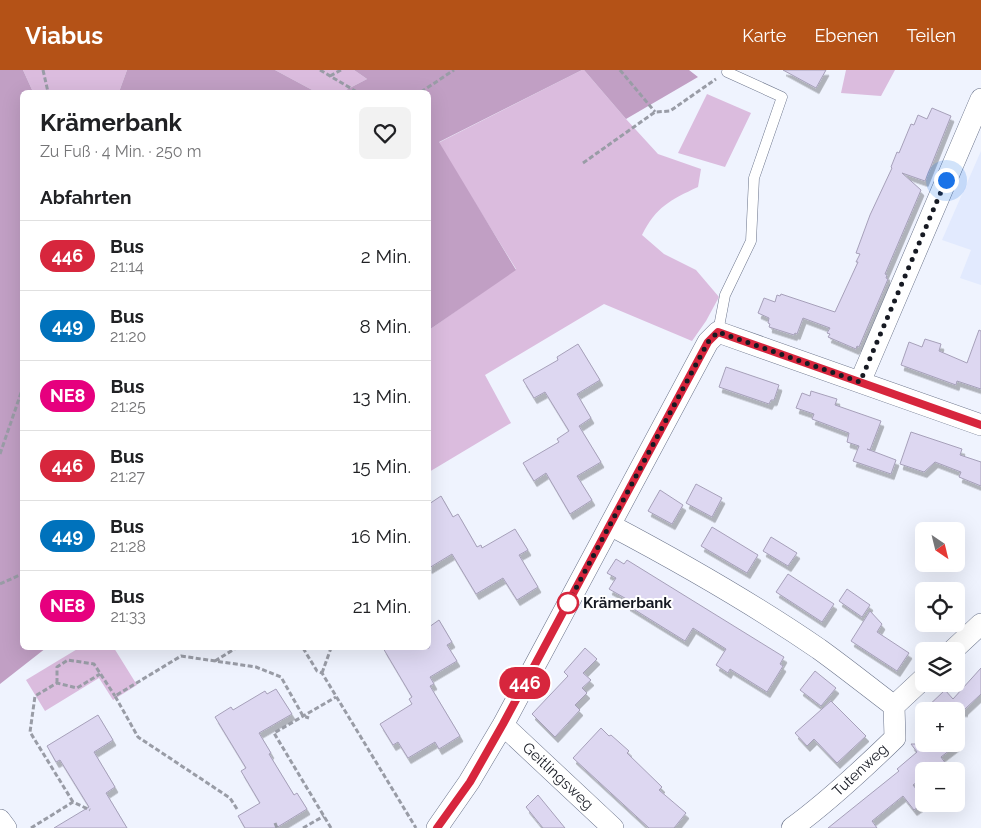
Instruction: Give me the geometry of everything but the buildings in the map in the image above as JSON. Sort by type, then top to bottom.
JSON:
[{"type":"street","points":[[860,382],[981,99]]},
{"type":"street","points":[[438,828],[470,782],[503,724],[708,342],[718,332],[981,425]]},
{"type":"street","points":[[610,525],[687,566],[760,610],[819,650],[894,706],[915,686]]},
{"type":"street","points":[[962,642],[981,624]]},
{"type":"street","name":"Tutenweg","points":[[792,828],[856,776],[894,738],[894,706]]},
{"type":"street","name":"Geitlingsweg","points":[[503,724],[613,828]]},
{"type":"street","points":[[0,820],[6,828]]},
{"type":"lane","points":[[718,332],[725,295],[752,241],[754,178],[782,97],[727,72]]},
{"type":"path","points":[[44,70],[48,90]]},
{"type":"path","points":[[320,70],[354,90]]},
{"type":"path","points":[[330,76],[341,70]]},
{"type":"path","points":[[425,90],[454,70]]},
{"type":"path","points":[[620,70],[655,112]]},
{"type":"path","points":[[582,163],[655,112],[670,111],[727,72]]},
{"type":"path","points":[[0,454],[20,396]]},
{"type":"path","points":[[0,584],[20,575]]},
{"type":"path","points":[[215,661],[233,650]]},
{"type":"path","points":[[304,650],[317,671],[322,673],[416,828]]},
{"type":"path","points":[[322,673],[330,650]]},
{"type":"path","points":[[115,696],[181,656],[256,667],[281,677],[303,716],[308,718]]},
{"type":"path","points":[[57,683],[58,667],[68,660],[94,664],[138,737],[230,798],[237,809]]},
{"type":"path","points":[[90,810],[73,802],[30,732],[35,696],[57,683],[77,688],[100,674]]},
{"type":"path","points":[[331,828],[274,733],[336,697]]},
{"type":"path","points":[[31,828],[73,802]]},
{"type":"path","points":[[303,828],[324,816]]},
{"type":"path","points":[[275,823],[277,828]]},
{"type":"shaded area","points":[[0,70],[23,70],[32,90],[20,90],[20,650],[43,650],[0,684]]},
{"type":"shaded area","points":[[23,70],[127,70],[120,90],[32,90]]},
{"type":"shaded area","points":[[127,70],[275,70],[312,90],[120,90]]},
{"type":"shaded area","points":[[275,70],[354,70],[367,79],[346,90],[312,90]]},
{"type":"shaded area","points":[[354,70],[582,70],[439,142],[516,270],[431,329],[431,90],[346,90],[367,79]]},
{"type":"shaded area","points":[[584,70],[658,154],[701,169],[698,187],[679,196],[658,211],[642,235],[664,254],[696,270],[719,297],[692,341],[604,304],[485,375],[511,423],[431,471],[431,329],[516,269],[438,143]]},
{"type":"shaded area","points":[[584,70],[689,70],[698,77],[626,119]]},
{"type":"shaded area","points":[[846,70],[895,70],[881,96],[841,93]]},
{"type":"shaded area","points":[[707,94],[751,113],[725,167],[678,153]]},
{"type":"shaded area","points":[[981,151],[981,285],[960,278],[971,250],[942,240]]},
{"type":"shaded area","points":[[76,650],[115,650],[137,685],[113,700],[99,678],[45,711],[26,680]]},
{"type":"bus line","name":"446","points":[[437,828],[470,782],[503,724],[708,342],[718,332],[981,425]]},
{"type":"place","name":"Krämerbank","points":[[568,603]]},
{"type":"route","points":[[568,603],[708,342],[718,332],[860,382],[946,180]]}]
